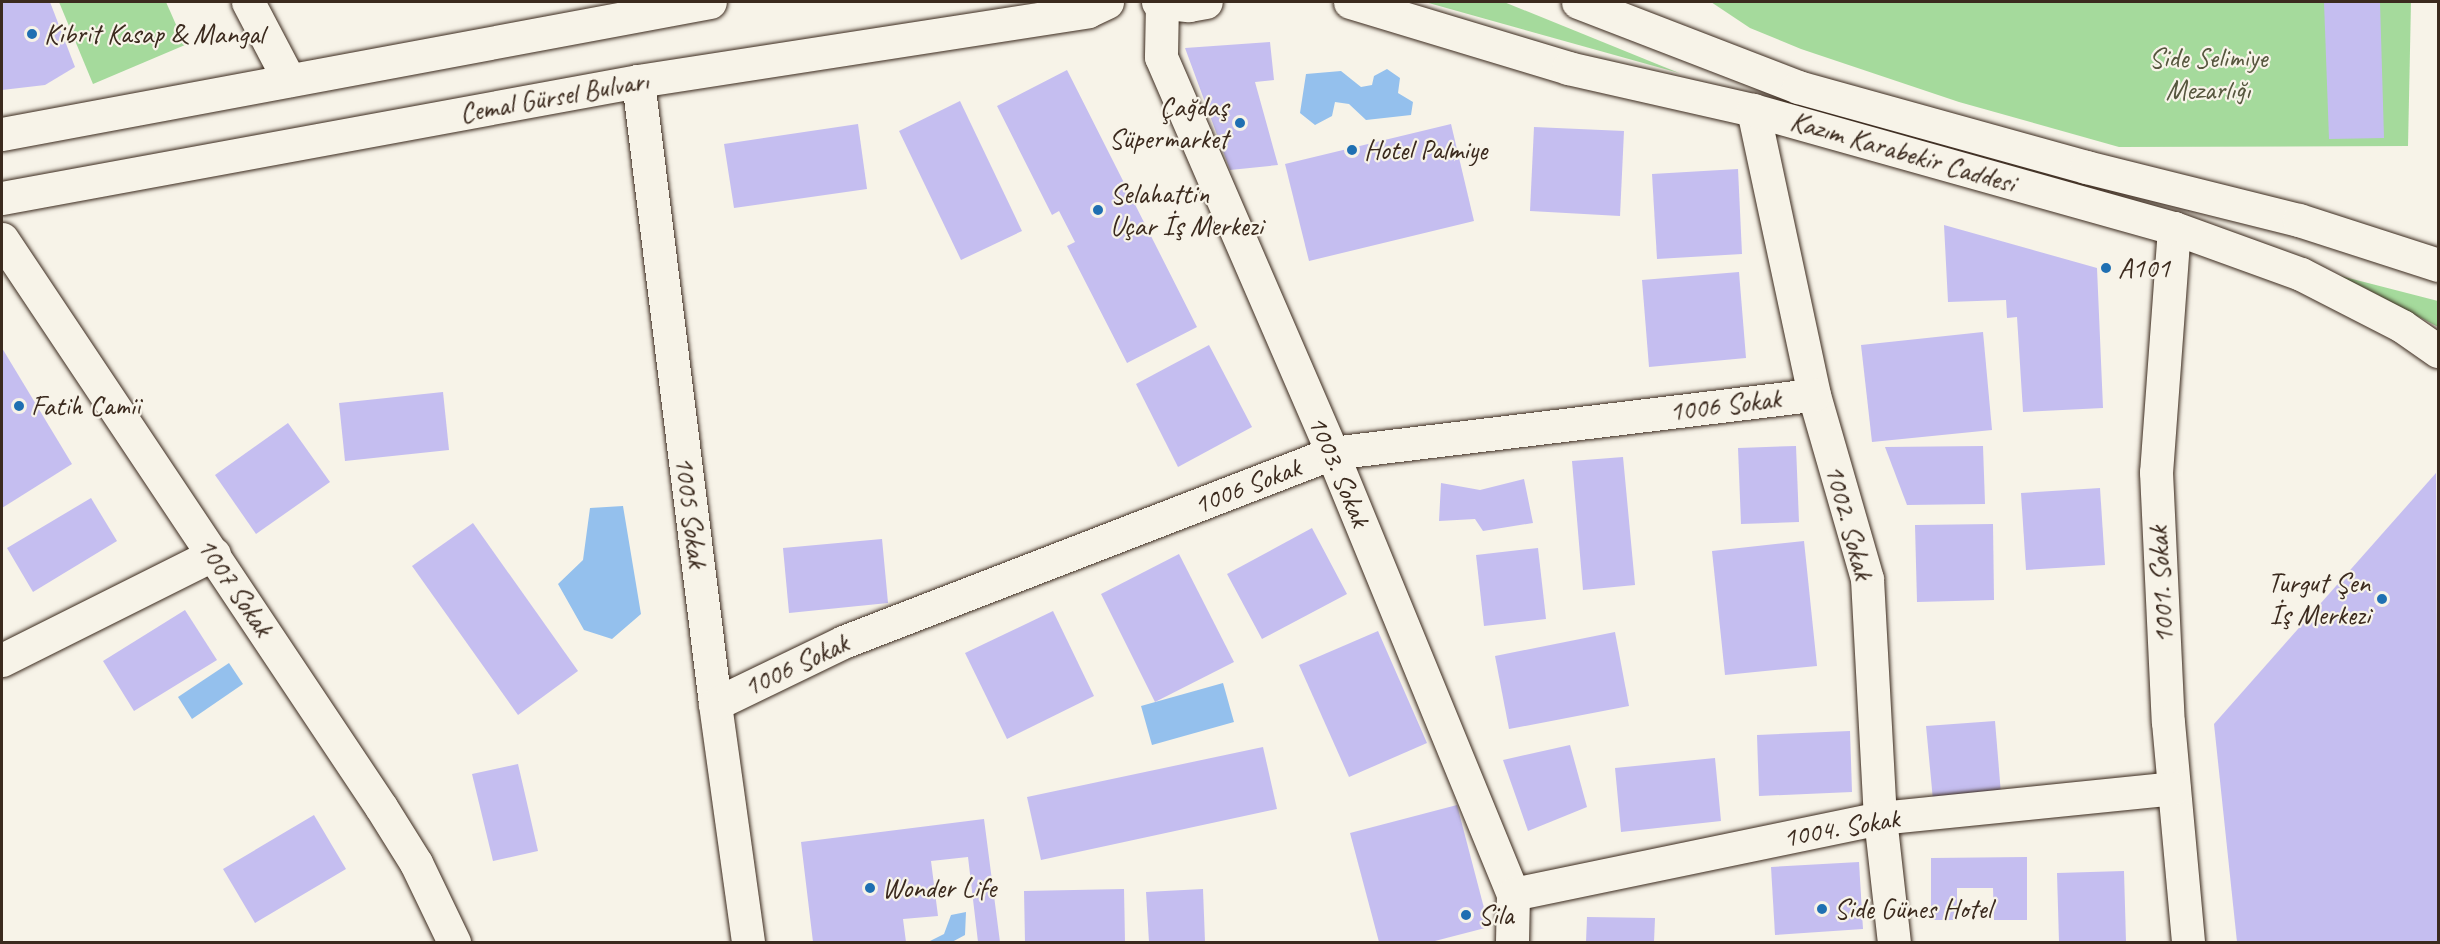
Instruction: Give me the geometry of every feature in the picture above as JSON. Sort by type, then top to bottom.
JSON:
[{"type":"street","points":[[248,2],[289,80]]},
{"type":"street","points":[[2,134],[710,2]]},
{"type":"street","name":"Cemal Gürsel Bulvarı","points":[[2,198],[638,81],[1088,11],[1107,2]]},
{"type":"street","points":[[1160,2],[1206,2]]},
{"type":"street","name":"1003. Sokak","points":[[1160,2],[1161,57],[1332,453],[1513,894],[1512,942]]},
{"type":"street","name":"Kazım Karabekir Caddesi","points":[[1350,2],[1568,68],[1754,110],[2174,228],[2301,274],[2402,326],[2439,351]]},
{"type":"street","name":"Kazım Karabekir Caddesi","points":[[1578,2],[1798,87],[2086,167],[2299,220],[2439,265]]},
{"type":"street","name":"1005 Sokak","points":[[638,81],[715,704],[748,942]]},
{"type":"street","name":"1002. Sokak","points":[[1754,110],[1814,395],[1867,579],[1880,818],[1894,942]]},
{"type":"street","name":"1001. Sokak","points":[[2174,228],[2156,472],[2174,788],[2188,942]]},
{"type":"street","name":"1007 Sokak","points":[[2,239],[214,554],[416,863],[454,942]]},
{"type":"street","name":"1006 Sokak","points":[[715,704],[843,642],[1332,453],[1814,395]]},
{"type":"street","points":[[2,660],[214,554]]},
{"type":"street","name":"1004. Sokak","points":[[1513,894],[1880,818],[2174,788]]},
{"type":"green space","points":[[59,2],[166,2],[185,45],[93,84]]},
{"type":"green space","points":[[1425,2],[1504,2],[1679,73]]},
{"type":"green space","name":"Side Selimiye Mezarlığı","points":[[1711,2],[2411,2],[2408,146],[2119,147],[1959,102],[1801,49],[1750,28]]},
{"type":"green space","points":[[2333,274],[2438,301],[2438,327],[2365,288]]},
{"type":"water","points":[[1387,69],[1400,78],[1398,93],[1413,102],[1411,115],[1366,120],[1349,104],[1335,102],[1332,116],[1315,125],[1300,113],[1306,74],[1341,71],[1361,87],[1372,85],[1374,76]]},
{"type":"water","points":[[623,506],[641,614],[612,639],[584,630],[558,584],[583,560],[590,508]]},
{"type":"water","points":[[229,663],[243,684],[192,719],[178,697]]},
{"type":"water","points":[[1223,683],[1234,722],[1152,745],[1141,706]]},
{"type":"water","points":[[966,912],[965,935],[952,942],[928,942],[944,934],[951,915]]},
{"type":"building","name":"Kibrit Kasap & Mangal","points":[[2,2],[50,2],[75,67],[45,85],[2,90]]},
{"type":"building","points":[[2324,2],[2380,2],[2384,138],[2329,139]]},
{"type":"building","name":"Çağdaş Süpermarket","points":[[1270,42],[1274,80],[1255,82],[1278,165],[1230,170],[1185,48]]},
{"type":"building","points":[[1067,70],[1197,327],[1127,363],[1067,246],[1075,242],[1059,211],[1052,215],[997,106]]},
{"type":"building","points":[[960,101],[1022,231],[961,260],[899,131]]},
{"type":"building","points":[[858,124],[867,189],[734,208],[724,144]]},
{"type":"building","points":[[1451,124],[1474,221],[1309,261],[1285,164]]},
{"type":"building","points":[[1534,127],[1624,131],[1620,216],[1530,211]]},
{"type":"building","points":[[1738,169],[1742,254],[1657,259],[1652,174]]},
{"type":"building","points":[[1944,225],[2097,268],[2103,408],[2023,412],[2017,317],[2007,318],[2006,300],[1948,302]]},
{"type":"building","points":[[1739,272],[1746,358],[1649,367],[1642,280]]},
{"type":"building","points":[[1983,332],[1992,430],[1872,442],[1861,345]]},
{"type":"building","points":[[1209,345],[1252,427],[1178,467],[1136,384]]},
{"type":"building","name":"Fatih Camii","points":[[2,348],[72,464],[2,508]]},
{"type":"building","points":[[443,392],[449,450],[345,461],[339,403]]},
{"type":"building","points":[[288,423],[330,482],[256,534],[215,475]]},
{"type":"building","points":[[1796,446],[1799,522],[1741,524],[1738,448]]},
{"type":"building","points":[[1983,446],[1985,504],[1907,505],[1885,447]]},
{"type":"building","points":[[1623,457],[1635,585],[1583,590],[1572,461]]},
{"type":"building","name":"Turgut Şen İş Merkezi","points":[[2436,473],[2438,942],[2237,942],[2214,724]]},
{"type":"building","points":[[1524,479],[1533,523],[1483,531],[1475,519],[1439,521],[1441,483],[1480,490]]},
{"type":"building","points":[[2100,488],[2105,565],[2026,570],[2021,493]]},
{"type":"building","points":[[91,498],[117,541],[33,592],[7,548]]},
{"type":"building","points":[[473,523],[578,671],[518,715],[412,566]]},
{"type":"building","points":[[1993,524],[1994,600],[1917,602],[1915,525]]},
{"type":"building","points":[[1312,528],[1347,594],[1262,639],[1227,574]]},
{"type":"building","points":[[882,539],[888,603],[789,613],[783,548]]},
{"type":"building","points":[[1804,541],[1817,666],[1725,675],[1712,551]]},
{"type":"building","points":[[1538,548],[1546,619],[1484,626],[1476,555]]},
{"type":"building","points":[[1179,554],[1234,662],[1155,702],[1101,594]]},
{"type":"building","points":[[185,610],[217,660],[134,711],[103,661]]},
{"type":"building","points":[[1053,611],[1094,696],[1007,739],[965,653]]},
{"type":"building","points":[[1378,631],[1427,743],[1349,777],[1299,665]]},
{"type":"building","points":[[1615,632],[1629,706],[1509,729],[1495,656]]},
{"type":"building","points":[[1995,721],[2001,794],[1933,800],[1926,726]]},
{"type":"building","points":[[1850,731],[1852,792],[1759,796],[1757,735]]},
{"type":"building","points":[[1570,745],[1587,807],[1528,831],[1503,760]]},
{"type":"building","points":[[1263,747],[1277,809],[1041,860],[1027,797]]},
{"type":"building","points":[[1715,758],[1721,821],[1621,832],[1615,768]]},
{"type":"building","points":[[518,764],[538,851],[493,861],[472,774]]},
{"type":"building","points":[[1457,805],[1489,927],[1431,942],[1379,942],[1350,833]]},
{"type":"building","points":[[314,815],[346,869],[255,923],[223,869]]},
{"type":"building","name":"Wonder Life","points":[[984,819],[1000,942],[978,942],[968,857],[931,861],[938,916],[903,919],[906,942],[813,942],[801,842]]},
{"type":"building","points":[[2027,857],[2027,920],[1994,920],[1993,888],[1957,888],[1957,920],[1931,920],[1931,858]]},
{"type":"building","points":[[1859,862],[1863,929],[1775,935],[1771,867]]},
{"type":"building","points":[[2124,871],[2126,942],[2059,942],[2057,873]]},
{"type":"building","points":[[1124,889],[1125,942],[1025,942],[1024,891]]},
{"type":"building","points":[[1203,889],[1205,942],[1149,942],[1146,892]]},
{"type":"building","points":[[1587,917],[1655,918],[1654,942],[1586,942]]},
{"type":"place","name":"Kibrit Kasap & Mangal","points":[[32,34]]},
{"type":"place","name":"Çağdaş Süpermarket","points":[[1240,123]]},
{"type":"place","name":"Hotel Palmiye","points":[[1352,150]]},
{"type":"place","name":"Selahattin Uçar İş Merkezi","points":[[1098,210]]},
{"type":"place","name":"A101","points":[[2106,268]]},
{"type":"place","name":"Fatih Camii","points":[[19,406]]},
{"type":"place","name":"Turgut Şen İş Merkezi","points":[[2382,599]]},
{"type":"place","name":"Wonder Life","points":[[870,888]]},
{"type":"place","name":"Side Günes Hotel","points":[[1822,909]]},
{"type":"place","name":"Sila","points":[[1466,915]]}]
